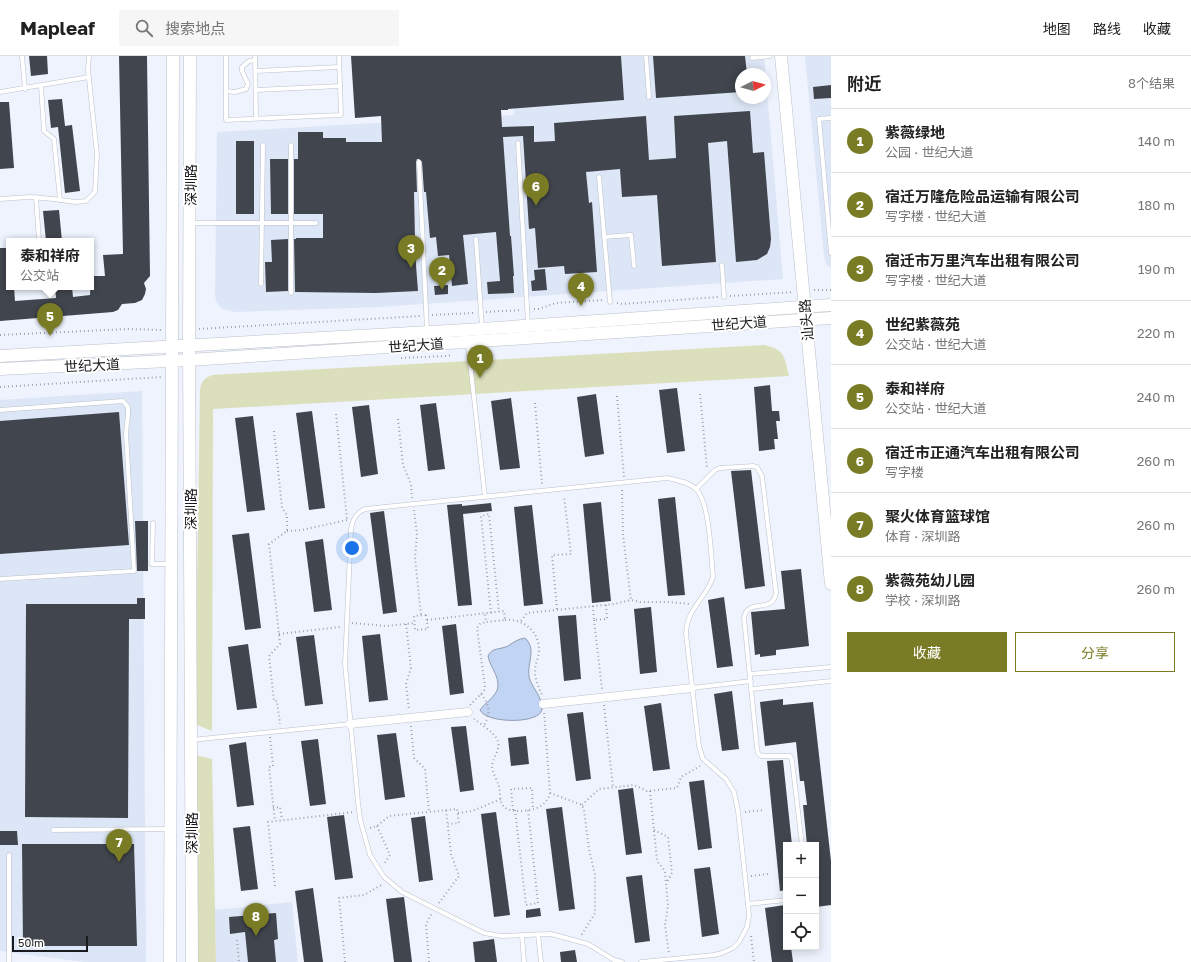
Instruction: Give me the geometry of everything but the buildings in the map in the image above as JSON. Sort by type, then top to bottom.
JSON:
[{"type":"street","name":"深圳路","points":[[170,962],[170,564],[173,56]]},
{"type":"street","name":"深圳路","points":[[190,56],[189,360],[192,962]]},
{"type":"street","name":"汕头路","points":[[781,56],[809,306],[831,584]]},
{"type":"street","name":"汕头路","points":[[789,56],[807,291]]},
{"type":"street","name":"世纪大道","points":[[0,369],[189,360],[468,342],[529,332],[831,305]]},
{"type":"street","name":"世纪大道","points":[[0,356],[482,329],[529,332],[831,318]]},
{"type":"street","name":"汕头路","points":[[810,319],[831,505]]},
{"type":"street","points":[[543,704],[692,688]]},
{"type":"street","points":[[350,724],[468,712]]},
{"type":"lane","points":[[22,56],[25,88]]},
{"type":"lane","points":[[0,199],[36,197],[76,202],[86,201],[94,192],[97,154],[89,77],[89,56]]},
{"type":"lane","points":[[226,56],[226,120],[341,115],[339,56]]},
{"type":"lane","points":[[646,56],[649,97]]},
{"type":"lane","points":[[752,58],[770,56]]},
{"type":"lane","points":[[226,91],[235,92],[246,89],[248,84],[242,71],[242,67],[255,58],[256,118]]},
{"type":"lane","points":[[256,71],[339,67]]},
{"type":"lane","points":[[0,92],[89,77]]},
{"type":"lane","points":[[41,86],[44,131],[54,139],[60,200]]},
{"type":"lane","points":[[256,90],[340,86]]},
{"type":"lane","points":[[831,118],[819,119],[831,253]]},
{"type":"lane","points":[[518,143],[529,332]]},
{"type":"lane","points":[[291,144],[291,294]]},
{"type":"lane","points":[[261,284],[263,145]]},
{"type":"lane","points":[[419,162],[427,332]]},
{"type":"lane","points":[[599,177],[610,302]]},
{"type":"lane","points":[[826,195],[831,194]]},
{"type":"lane","points":[[36,197],[39,238]]},
{"type":"lane","points":[[189,223],[316,223]]},
{"type":"lane","points":[[604,237],[631,235],[634,266]]},
{"type":"lane","points":[[476,239],[482,329]]},
{"type":"lane","points":[[722,265],[724,296]]},
{"type":"lane","points":[[468,342],[485,497]]},
{"type":"lane","points":[[0,410],[123,401],[128,407],[126,433],[134,571],[0,579]]},
{"type":"lane","points":[[696,488],[715,470],[720,468],[746,465],[757,467],[762,476],[776,592],[775,598],[768,605],[750,608],[744,613],[758,753],[761,756],[766,757],[790,756],[792,760],[802,842]]},
{"type":"lane","points":[[622,962],[614,960],[588,944],[578,940],[551,934],[501,936],[484,933],[402,892],[388,881],[370,855],[359,811],[345,664],[351,529],[352,521],[359,512],[413,504],[667,478],[678,480],[696,488],[702,499],[706,512],[713,577],[711,584],[696,604],[689,617],[686,629],[699,746],[703,759],[731,785],[738,812],[749,916],[747,927],[741,938],[728,952],[714,956],[641,962]]},
{"type":"lane","points":[[153,523],[152,564],[170,564]]},
{"type":"lane","points":[[750,674],[831,667]]},
{"type":"lane","points":[[692,688],[751,681]]},
{"type":"lane","points":[[752,689],[831,681]]},
{"type":"lane","points":[[191,740],[350,724]]},
{"type":"lane","points":[[53,830],[170,829]]},
{"type":"lane","points":[[9,855],[9,962]]},
{"type":"lane","points":[[748,904],[783,900]]},
{"type":"lane","points":[[538,934],[541,962]]},
{"type":"lane","points":[[522,935],[524,962]]},
{"type":"path","points":[[189,329],[539,309],[556,303],[602,300],[624,304],[724,296],[831,290]]},
{"type":"path","points":[[0,335],[128,329],[171,330]]},
{"type":"path","points":[[700,394],[708,477]]},
{"type":"path","points":[[617,396],[623,482],[624,535],[631,600]]},
{"type":"path","points":[[535,403],[543,491]]},
{"type":"path","points":[[336,414],[347,520]]},
{"type":"path","points":[[398,419],[403,465],[411,484],[417,535],[415,558],[421,615]]},
{"type":"path","points":[[274,431],[282,508],[287,515],[287,532]]},
{"type":"path","points":[[557,609],[552,556],[571,554],[564,489]]},
{"type":"path","points":[[491,613],[480,516],[489,514],[499,612]]},
{"type":"path","points":[[280,731],[277,701],[274,701],[269,656],[280,644],[269,544],[287,532],[347,520],[352,521]]},
{"type":"path","points":[[521,622],[527,613],[606,605],[631,600],[640,602],[696,604]]},
{"type":"path","points":[[593,606],[594,620],[607,619],[606,605]]},
{"type":"path","points":[[427,620],[504,611],[505,620]]},
{"type":"path","points":[[485,613],[486,622]]},
{"type":"path","points":[[426,615],[427,620],[428,629],[415,630],[414,616],[426,615]]},
{"type":"path","points":[[512,619],[521,622],[532,631],[539,645],[535,675],[543,696],[550,793],[549,798],[543,805],[534,809],[514,810],[506,809],[503,805],[492,766],[498,751],[498,742],[496,737],[468,712],[469,706],[484,691],[485,687],[477,628],[480,624],[486,622],[512,619]]},
{"type":"path","points":[[278,634],[347,624],[386,626],[414,623]]},
{"type":"path","points":[[481,694],[489,709],[488,718],[484,726]]},
{"type":"path","points":[[270,732],[273,766],[269,767],[275,821]]},
{"type":"path","points":[[582,805],[599,789],[634,785],[647,791],[677,788],[681,777],[706,762]]},
{"type":"path","points":[[528,810],[538,903],[526,905],[511,789],[532,788],[534,809]]},
{"type":"path","points":[[650,791],[657,861],[665,871],[668,906],[665,925],[670,960]]},
{"type":"path","points":[[550,793],[582,805],[584,810],[589,850],[595,875],[595,913],[578,940]]},
{"type":"path","points":[[458,813],[472,811],[501,799]]},
{"type":"path","points":[[273,808],[280,807],[282,820]]},
{"type":"path","points":[[363,830],[378,826],[389,816],[457,809],[459,822],[448,824]]},
{"type":"path","points":[[429,962],[426,924],[459,876],[451,854],[446,810]]},
{"type":"path","points":[[738,812],[764,810]]},
{"type":"path","points":[[275,886],[268,822],[359,811]]},
{"type":"path","points":[[378,826],[390,856],[380,871]]},
{"type":"path","points":[[654,830],[668,837],[672,873],[666,883]]},
{"type":"path","points":[[745,876],[768,874]]},
{"type":"path","points":[[345,962],[339,898],[364,895],[388,881]]},
{"type":"path","points":[[749,916],[754,962]]},
{"type":"path","points":[[237,940],[239,962]]},
{"type":"shaded area","points":[[510,56],[764,56],[765,68],[735,68],[735,104],[768,104],[783,279],[379,307],[236,312],[223,309],[216,302],[215,294],[217,132],[514,115]]},
{"type":"shaded area","points":[[805,56],[831,56],[831,268],[826,264],[824,255]]},
{"type":"shaded area","points":[[142,391],[146,962],[84,962],[0,951],[0,400]]},
{"type":"shaded area","points":[[292,902],[298,962],[216,962],[215,910]]},
{"type":"green space","points":[[764,345],[776,349],[783,355],[789,376],[213,409],[212,731],[195,724],[200,390],[202,382],[207,377],[212,375]]},
{"type":"green space","points":[[196,755],[212,759],[216,962],[198,962]]},
{"type":"water","points":[[525,638],[529,642],[531,651],[529,676],[542,704],[541,712],[537,716],[520,720],[500,720],[484,714],[480,710],[495,694],[498,684],[488,656],[494,650],[508,646]]},
{"type":"place","name":"宿迁市正通汽车出租有限公司","points":[[536,206]]},
{"type":"place","name":"宿迁市万里汽车出租有限公司","points":[[411,268]]},
{"type":"place","name":"宿迁万隆危险品运输有限公司","points":[[442,290]]},
{"type":"place","name":"世纪紫薇苑","points":[[581,306]]},
{"type":"place","name":"泰和祥府","points":[[50,336]]},
{"type":"place","name":"紫薇绿地","points":[[480,378]]},
{"type":"place","name":"聚火体育篮球馆","points":[[119,862]]},
{"type":"place","name":"紫薇苑幼儿园","points":[[256,936]]}]
